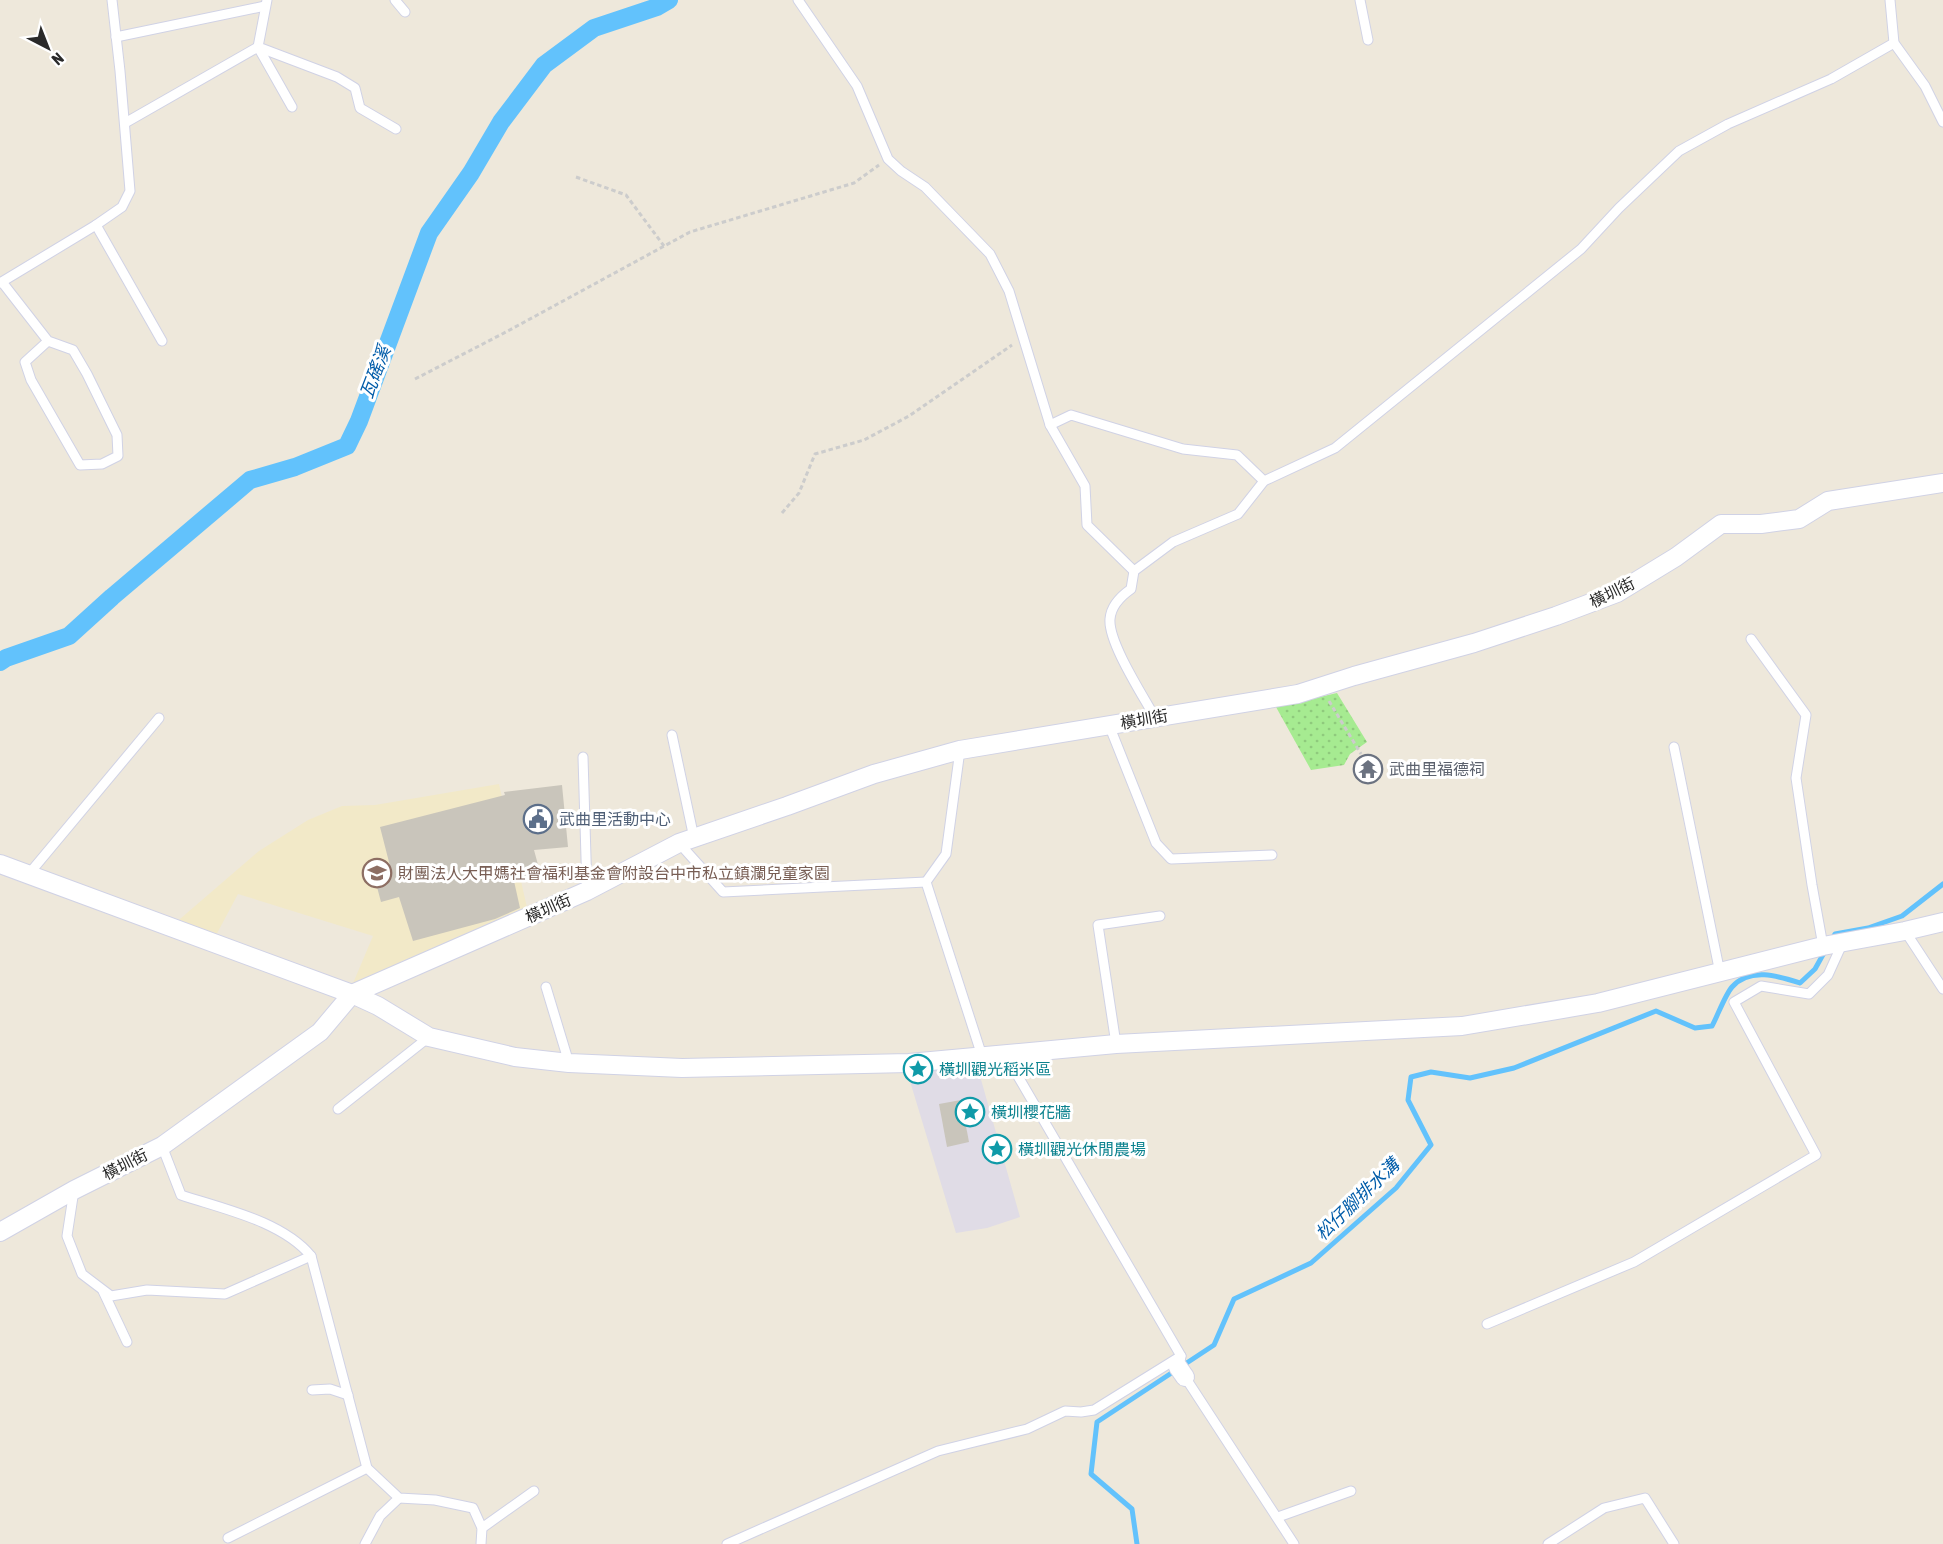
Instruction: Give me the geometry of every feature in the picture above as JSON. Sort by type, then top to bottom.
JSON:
[{"type":"street","name":"橫圳街","points":[[0,1232],[74,1190],[162,1146],[320,1032],[352,994],[587,891],[687,840],[873,774],[960,750],[1298,694],[1474,643],[1617,593],[1676,557],[1722,524],[1761,524],[1799,519],[1828,501],[1943,483]]},
{"type":"street","points":[[0,864],[27,876],[352,994],[378,1006],[429,1037],[515,1057],[569,1064],[694,1068],[909,1062],[1116,1044],[1462,1026],[1598,1003],[1823,945],[1943,922]]},
{"type":"lane","points":[[48,340],[25,362],[31,380],[80,465],[102,465],[118,456],[117,435],[87,374],[73,350],[48,340],[1,282],[122,207],[130,191],[112,0]]},
{"type":"lane","points":[[395,0],[405,12]]},
{"type":"lane","points":[[798,0],[857,86],[888,159],[925,187],[990,254],[1009,291],[1050,425],[1085,486],[1087,525],[1134,571]]},
{"type":"lane","points":[[1360,0],[1368,40]]},
{"type":"lane","points":[[1890,0],[1893,43],[1925,86],[1943,122]]},
{"type":"lane","points":[[116,37],[266,3],[258,47],[292,107]]},
{"type":"lane","points":[[1154,717],[1111,634],[1110,617],[1120,597],[1131,589],[1134,571],[1173,542],[1238,514],[1264,481],[1335,448],[1581,249],[1619,208],[1679,151],[1728,124],[1831,79],[1893,43]]},
{"type":"lane","points":[[125,123],[258,47]]},
{"type":"lane","points":[[258,47],[337,77],[355,88],[360,108],[396,129]]},
{"type":"lane","points":[[96,225],[162,341]]},
{"type":"lane","points":[[1050,425],[1071,415],[1183,449],[1237,455],[1264,481]]},
{"type":"lane","points":[[1751,639],[1806,715],[1796,778],[1823,945]]},
{"type":"lane","points":[[27,876],[159,718]]},
{"type":"lane","points":[[1109,725],[1156,843],[1171,860],[1272,855]]},
{"type":"lane","points":[[672,735],[687,840],[723,892],[926,882]]},
{"type":"lane","points":[[1674,747],[1720,973]]},
{"type":"lane","points":[[926,882],[946,854],[960,750]]},
{"type":"lane","points":[[583,757],[587,891]]},
{"type":"lane","points":[[926,882],[982,1056]]},
{"type":"lane","points":[[1116,1044],[1098,925],[1161,916]]},
{"type":"lane","points":[[1905,931],[1943,989]]},
{"type":"lane","points":[[1487,1324],[1634,1262],[1816,1155],[1734,1002],[1761,986],[1809,994],[1828,975],[1843,942]]},
{"type":"lane","points":[[546,987],[569,1064]]},
{"type":"lane","points":[[338,1109],[429,1037]]},
{"type":"lane","points":[[1005,1054],[1182,1367],[1294,1544]]},
{"type":"lane","points":[[162,1146],[181,1195],[260,1221],[301,1243],[311,1256],[367,1468],[399,1498],[435,1500],[473,1508],[482,1528],[481,1544]]},
{"type":"lane","points":[[74,1190],[67,1236],[82,1274],[111,1296],[147,1290],[225,1294],[311,1256]]},
{"type":"lane","points":[[102,1289],[127,1342]]},
{"type":"lane","points":[[727,1544],[938,1451],[1027,1429],[1065,1411],[1094,1410],[1182,1367]]},
{"type":"lane","points":[[312,1390],[330,1389],[348,1395]]},
{"type":"lane","points":[[228,1538],[367,1468]]},
{"type":"lane","points":[[482,1528],[534,1491]]},
{"type":"lane","points":[[1278,1517],[1351,1491]]},
{"type":"lane","points":[[365,1544],[380,1516],[399,1498]]},
{"type":"lane","points":[[1548,1544],[1604,1508],[1645,1498],[1674,1544]]},
{"type":"path","points":[[415,379],[690,232],[854,183],[888,159]]},
{"type":"path","points":[[576,177],[626,195],[633,208],[664,246]]},
{"type":"path","points":[[782,513],[799,493],[815,454],[864,440],[909,416],[1023,337]]},
{"type":"path","points":[[1320,686],[1361,754]]},
{"type":"shaded area","name":"財團法人大甲媽社會福利基金會附設台中市私立鎮瀾兒童家園","points":[[499,784],[528,912],[351,988],[373,936],[238,894],[214,939],[173,925],[259,851],[308,820],[342,806],[375,805]]},
{"type":"shaded area","name":"橫圳觀光休閒農場","points":[[976,1062],[1020,1217],[987,1228],[956,1233],[906,1068]]},
{"type":"green space","points":[[1337,693],[1367,742],[1350,754],[1344,765],[1311,770],[1276,707]]},
{"type":"building","points":[[562,785],[568,847],[534,850],[540,872],[514,881],[520,908],[495,919],[413,941],[399,897],[381,902],[373,872],[390,866],[380,827],[505,795],[504,792]]},
{"type":"building","points":[[961,1100],[969,1142],[947,1147],[939,1104]]},
{"type":"waterway","name":"瓦磘溪","points":[[0,662],[69,636],[250,480],[295,467],[347,446],[359,421],[429,233],[471,173],[501,122],[544,65],[594,28],[657,7],[669,0]]},
{"type":"waterway","name":"松仔腳排水溝","points":[[1831,941],[1835,934],[1868,928],[1902,916],[1943,884]]},
{"type":"waterway","name":"松仔腳排水溝","points":[[1137,1544],[1132,1509],[1091,1474],[1097,1422],[1214,1345],[1234,1299],[1311,1263],[1396,1188],[1431,1145],[1408,1100],[1411,1077],[1431,1072],[1470,1078],[1514,1068],[1656,1011],[1695,1028],[1712,1026],[1729,991],[1739,981],[1747,977],[1765,975],[1800,983],[1815,969],[1825,951]]},
{"type":"place","name":"武曲里福德祠","points":[[1368,769]]},
{"type":"place","name":"武曲里活動中心","points":[[538,819]]},
{"type":"place","name":"財團法人大甲媽社會福利基金會附設台中市私立鎮瀾兒童家園","points":[[377,873]]},
{"type":"place","name":"橫圳觀光稻米區","points":[[918,1069]]},
{"type":"place","name":"橫圳櫻花牆","points":[[970,1112]]},
{"type":"place","name":"橫圳觀光休閒農場","points":[[997,1149]]}]
